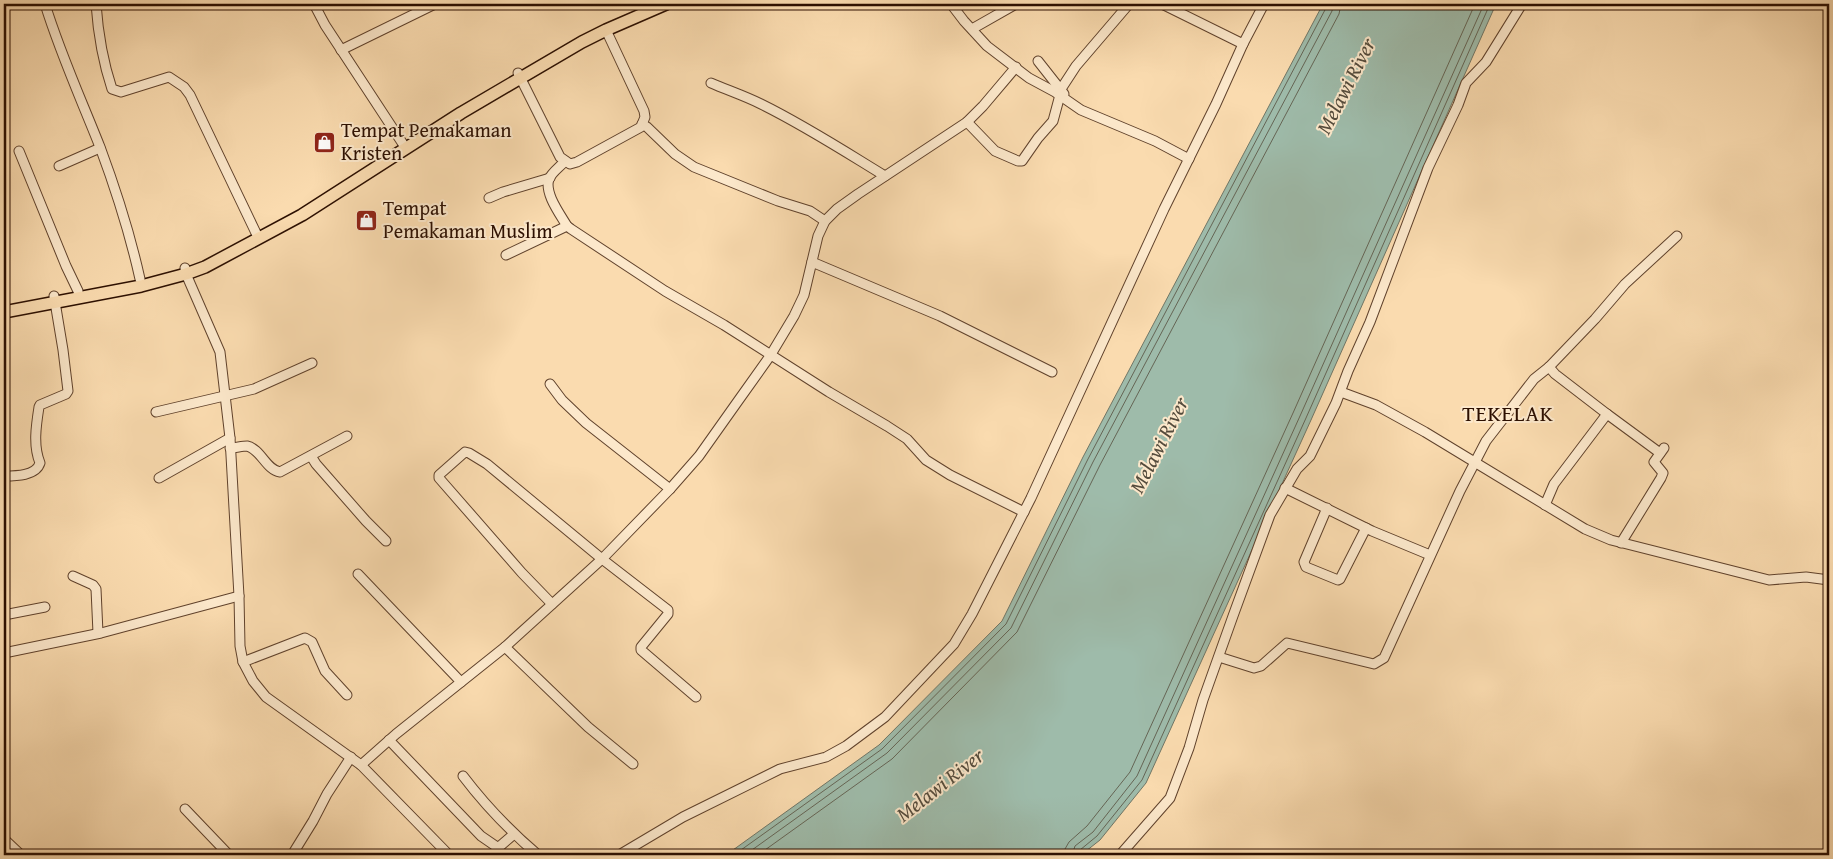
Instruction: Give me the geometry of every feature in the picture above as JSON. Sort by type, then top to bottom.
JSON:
[{"type":"main road","points":[[4,312],[78,291],[205,267],[302,215],[579,37],[650,4]]},
{"type":"main road","points":[[4,306],[141,286],[186,271],[299,210],[482,94],[606,30],[666,4]]},
{"type":"street","points":[[45,4],[58,46],[100,148],[125,218],[140,279]]},
{"type":"street","points":[[96,4],[97,20],[108,78],[112,89],[121,92],[168,77],[184,87],[190,95],[220,155],[256,233]]},
{"type":"street","points":[[314,4],[325,25],[403,144]]},
{"type":"street","points":[[341,50],[435,4]]},
{"type":"street","points":[[951,4],[987,46],[1028,78],[1059,90]]},
{"type":"street","points":[[972,29],[1016,4]]},
{"type":"street","points":[[967,122],[994,151],[1022,161],[1053,121],[1059,90],[1076,66],[1129,4]]},
{"type":"street","points":[[1162,4],[1243,44]]},
{"type":"street","points":[[619,855],[683,816],[780,769],[826,757],[846,746],[870,729],[910,692],[954,644],[972,614],[1024,512],[1164,210],[1264,4]]},
{"type":"street","points":[[1120,855],[1170,798],[1189,748],[1218,657],[1270,515],[1297,469],[1310,456],[1341,392],[1370,322],[1428,168],[1458,105],[1466,83],[1486,62],[1522,4]]},
{"type":"street","points":[[519,76],[560,157],[570,164],[577,162],[642,124],[645,117],[644,111],[606,30]]},
{"type":"street","points":[[1038,61],[1070,102],[1094,116],[1155,141],[1189,159]]},
{"type":"street","points":[[361,765],[389,740],[505,647],[602,560],[670,489],[699,456],[770,356],[794,316],[804,295],[818,236],[825,221],[837,209],[967,122],[1016,67]]},
{"type":"street","points":[[711,83],[782,115],[885,176]]},
{"type":"street","points":[[642,124],[648,127],[675,154],[694,167],[778,201],[793,204],[810,211],[825,221]]},
{"type":"street","points":[[59,166],[100,148]]},
{"type":"street","points":[[19,151],[78,291]]},
{"type":"street","points":[[565,161],[550,178],[548,184],[551,196],[567,226],[628,268],[724,325],[770,356],[907,439],[926,460],[950,475],[1024,512]]},
{"type":"street","points":[[489,198],[550,178]]},
{"type":"street","points":[[506,256],[567,226]]},
{"type":"street","points":[[1218,657],[1254,668],[1261,666],[1286,643],[1374,664],[1384,658],[1460,491],[1486,441],[1534,379],[1549,367],[1595,319],[1625,284],[1677,236]]},
{"type":"street","points":[[812,262],[940,316],[1052,372]]},
{"type":"street","points":[[186,271],[220,352],[230,438],[240,646],[243,662],[253,681],[266,697],[361,765],[449,855]]},
{"type":"street","points":[[4,476],[31,473],[39,467],[40,463],[37,456],[35,438],[38,407],[66,394],[68,391],[64,350],[55,298]]},
{"type":"street","points":[[156,412],[254,389],[312,363]]},
{"type":"street","points":[[1549,367],[1555,374],[1607,414],[1662,450],[1654,460],[1662,475],[1621,543]]},
{"type":"street","points":[[550,384],[562,400],[586,423],[670,489]]},
{"type":"street","points":[[1341,392],[1376,406],[1425,432],[1585,529],[1621,543],[1769,580],[1806,577],[1829,580]]},
{"type":"street","points":[[1545,505],[1554,484],[1607,414]]},
{"type":"street","points":[[230,448],[246,446],[252,449],[273,470],[280,472],[347,436]]},
{"type":"street","points":[[159,478],[230,438]]},
{"type":"street","points":[[552,604],[439,478],[439,475],[465,452],[469,452],[487,464],[602,560],[668,610],[668,614],[641,647],[642,650],[696,696]]},
{"type":"street","points":[[311,456],[366,521],[386,541]]},
{"type":"street","points":[[1286,488],[1366,528],[1430,555]]},
{"type":"street","points":[[1327,508],[1304,562],[1306,568],[1338,580],[1340,579],[1366,528]]},
{"type":"street","points":[[358,574],[461,682]]},
{"type":"street","points":[[74,576],[94,585],[96,589],[98,633]]},
{"type":"street","points":[[4,653],[98,633],[239,596]]},
{"type":"street","points":[[4,615],[45,608]]},
{"type":"street","points":[[243,662],[305,638],[312,642],[325,671],[347,695]]},
{"type":"street","points":[[505,647],[588,727],[633,764]]},
{"type":"street","points":[[389,740],[481,836],[499,847],[514,834]]},
{"type":"street","points":[[292,855],[351,757]]},
{"type":"street","points":[[462,776],[514,834],[538,855]]},
{"type":"street","points":[[185,809],[229,855]]},
{"type":"street","points":[[4,839],[21,855]]},
{"type":"water","name":"Melawi River","points":[[1323,4],[1496,4],[1311,420],[1146,783],[1100,840],[1081,855],[726,855],[879,745],[1002,621],[1083,457]]},
{"type":"place","name":"Tempat Pemakaman Kristen","points":[[325,142]]},
{"type":"place","name":"Tempat Pemakaman Muslim","points":[[367,220]]},
{"type":"district","name":"TEKELAK","points":[[1508,413]]}]
